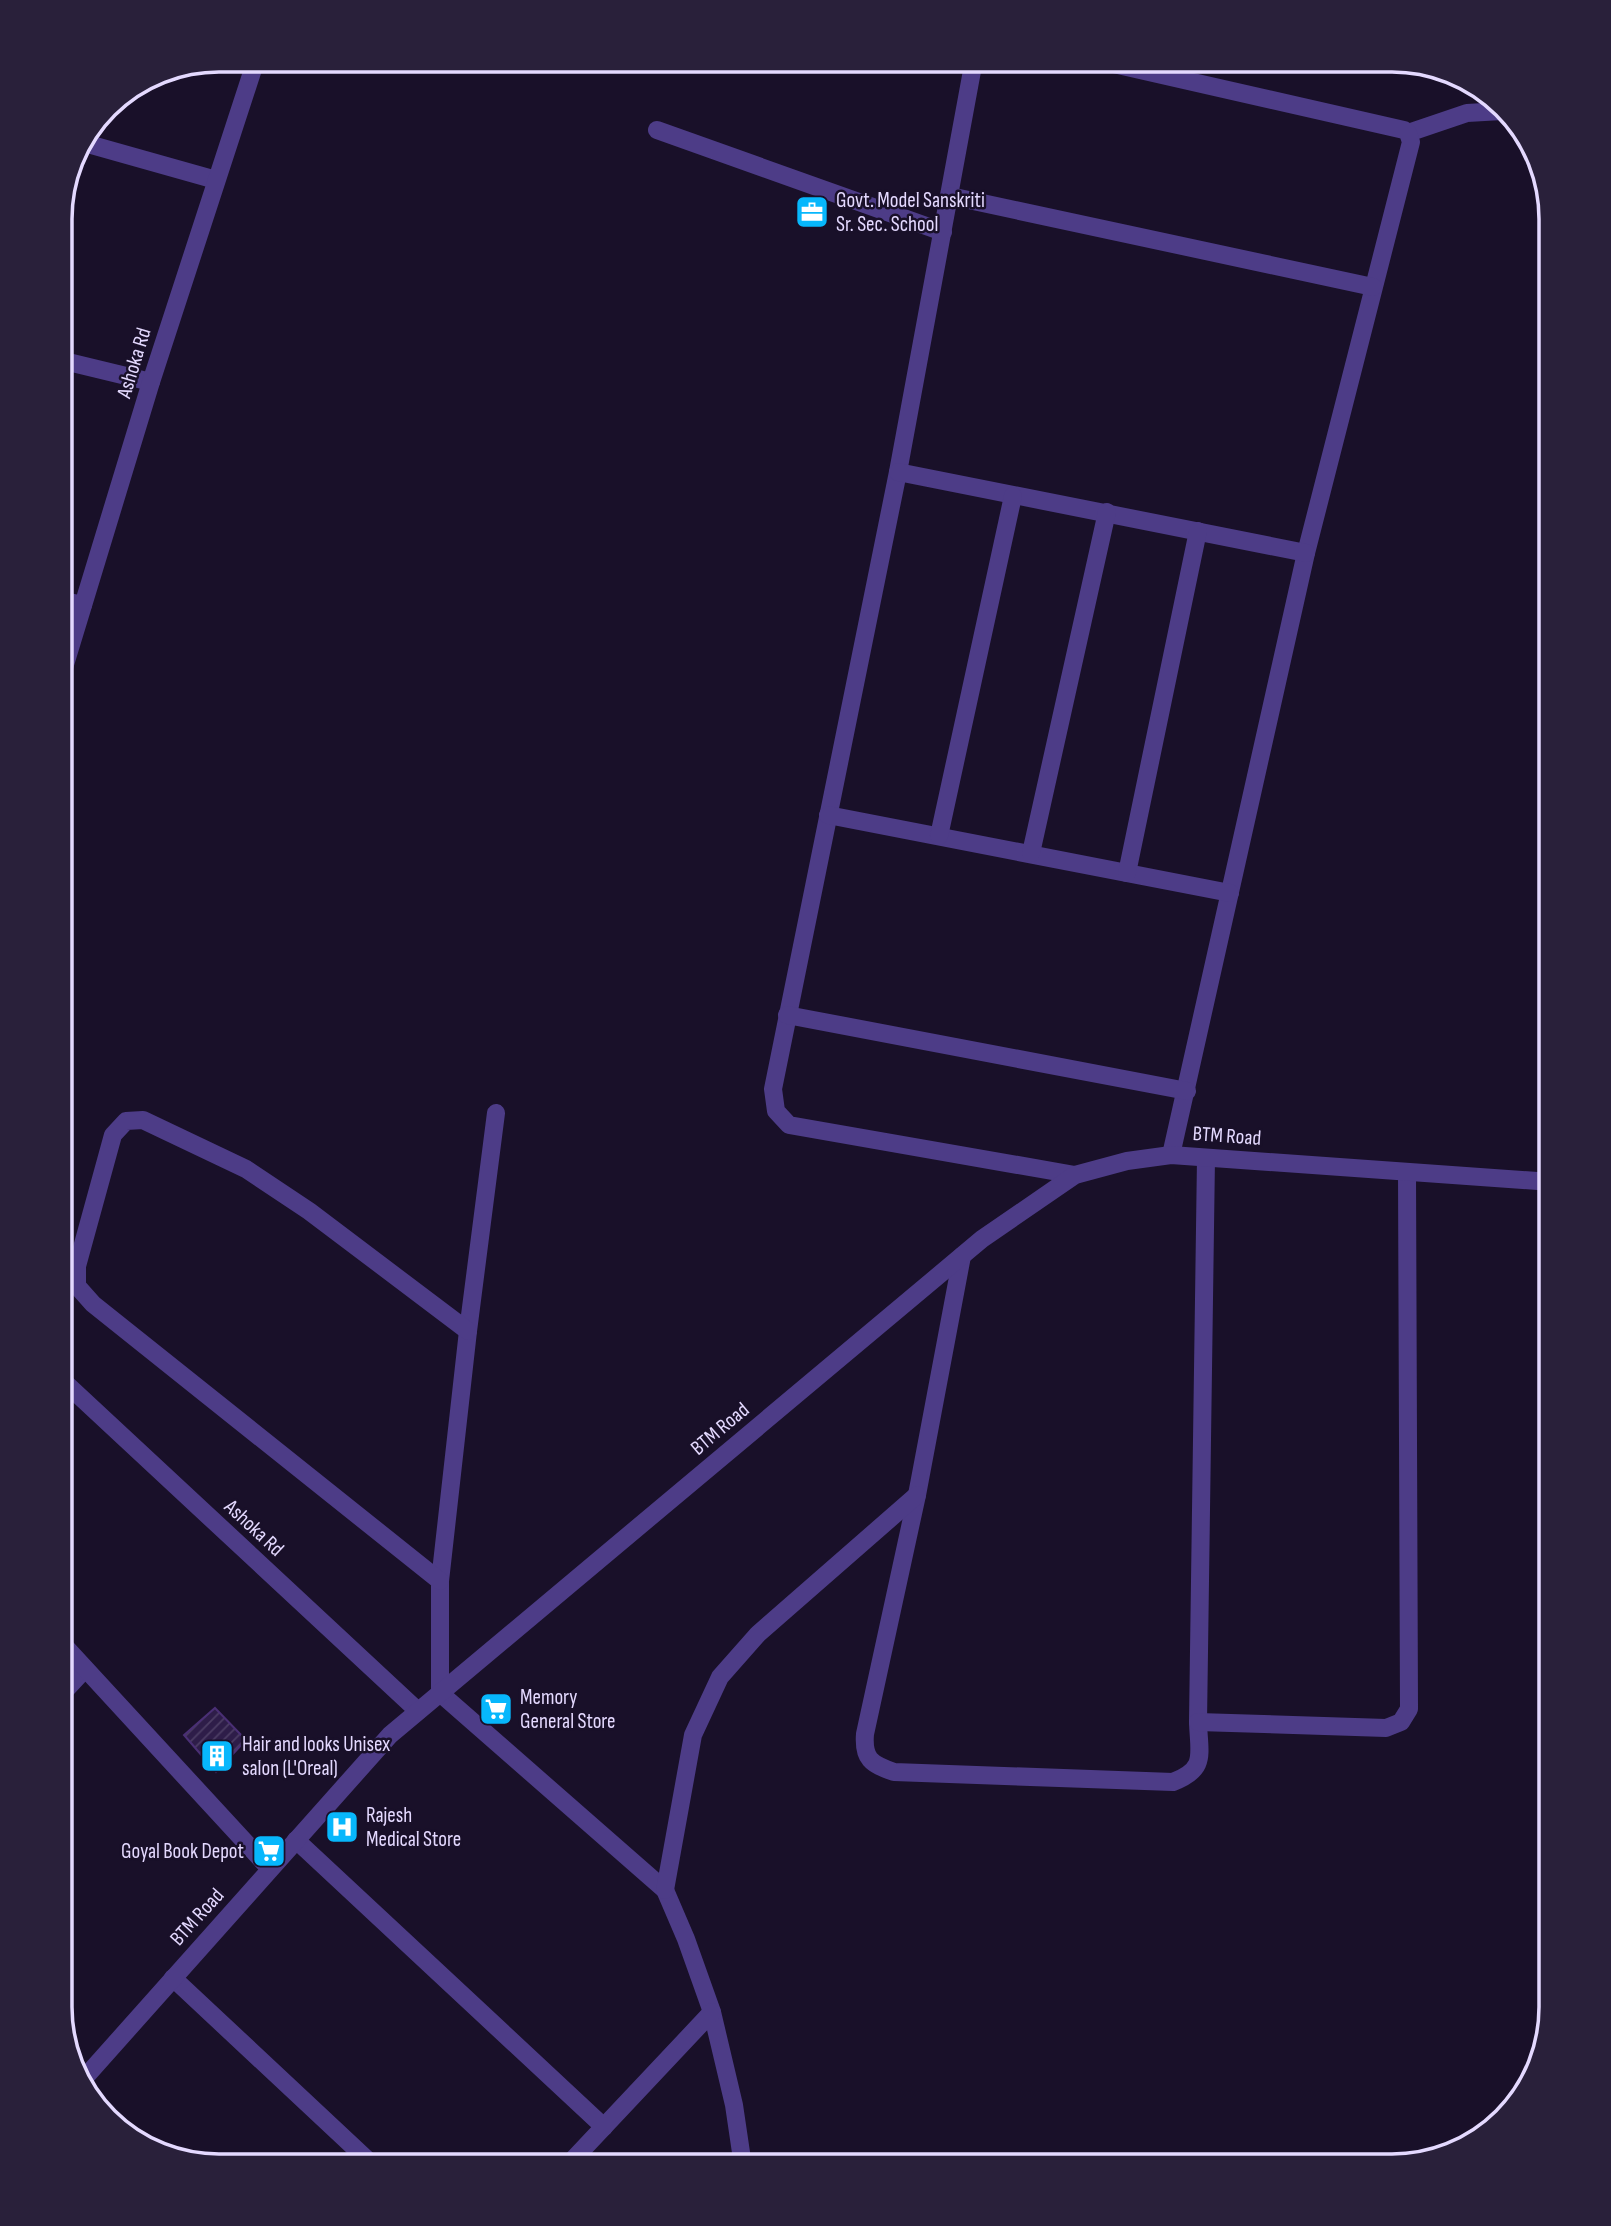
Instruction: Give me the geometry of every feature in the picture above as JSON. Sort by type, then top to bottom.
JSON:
[{"type":"street","name":"Ashoka Rd","points":[[72,642],[151,382],[252,72]]},
{"type":"street","points":[[972,72],[898,472],[773,1089],[776,1111],[789,1125],[1075,1175]]},
{"type":"street","points":[[1149,72],[1404,130],[1408,133],[1410,142],[1306,553],[1171,1155]]},
{"type":"street","points":[[1408,133],[1467,113],[1492,112]]},
{"type":"street","points":[[657,130],[943,232]]},
{"type":"street","points":[[91,145],[216,180]]},
{"type":"street","points":[[950,196],[1373,287]]},
{"type":"street","points":[[72,363],[151,382]]},
{"type":"street","points":[[898,472],[1306,553]]},
{"type":"street","points":[[940,836],[1013,496]]},
{"type":"street","points":[[1031,853],[1107,513]]},
{"type":"street","points":[[1127,873],[1198,531]]},
{"type":"street","points":[[72,603],[83,606]]},
{"type":"street","points":[[828,815],[1230,893]]},
{"type":"street","points":[[788,1015],[1187,1091]]},
{"type":"street","points":[[496,1113],[440,1581],[440,1693],[665,1890],[712,2012],[734,2105],[741,2154]]},
{"type":"street","points":[[440,1581],[93,1304],[77,1286],[77,1266],[113,1135],[126,1121],[143,1120],[246,1169],[309,1211],[468,1331]]},
{"type":"street","name":"BTM Road","points":[[88,2074],[390,1735],[982,1239],[1075,1175],[1127,1161],[1171,1155],[1539,1181]]},
{"type":"street","points":[[962,1256],[917,1495],[865,1734],[864,1746],[868,1758],[877,1767],[894,1772],[1172,1782],[1191,1775],[1200,1760],[1198,1722],[1206,1158]]},
{"type":"street","points":[[1198,1722],[1387,1728],[1401,1722],[1409,1709],[1407,1172]]},
{"type":"street","name":"Ashoka Rd","points":[[72,1389],[418,1711]]},
{"type":"street","points":[[665,1890],[693,1735],[720,1677],[758,1634],[917,1495]]},
{"type":"street","points":[[72,1654],[270,1869]]},
{"type":"street","points":[[72,1683],[85,1669]]},
{"type":"street","points":[[296,1840],[604,2127]]},
{"type":"street","points":[[173,1978],[361,2154]]},
{"type":"street","points":[[578,2154],[712,2012]]},
{"type":"building","name":"Hair and looks Unisex salon (L'Oreal)","points":[[215,1708],[246,1740],[216,1772],[184,1735]]},
{"type":"place","name":"Govt. Model Sanskriti Sr. Sec. School","points":[[812,212]]},
{"type":"place","name":"Memory General Store","points":[[496,1709]]},
{"type":"place","name":"Hair and looks Unisex salon (L'Oreal)","points":[[217,1756]]},
{"type":"place","name":"Rajesh Medical Store","points":[[342,1827]]},
{"type":"place","name":"Goyal Book Depot","points":[[269,1851]]}]
